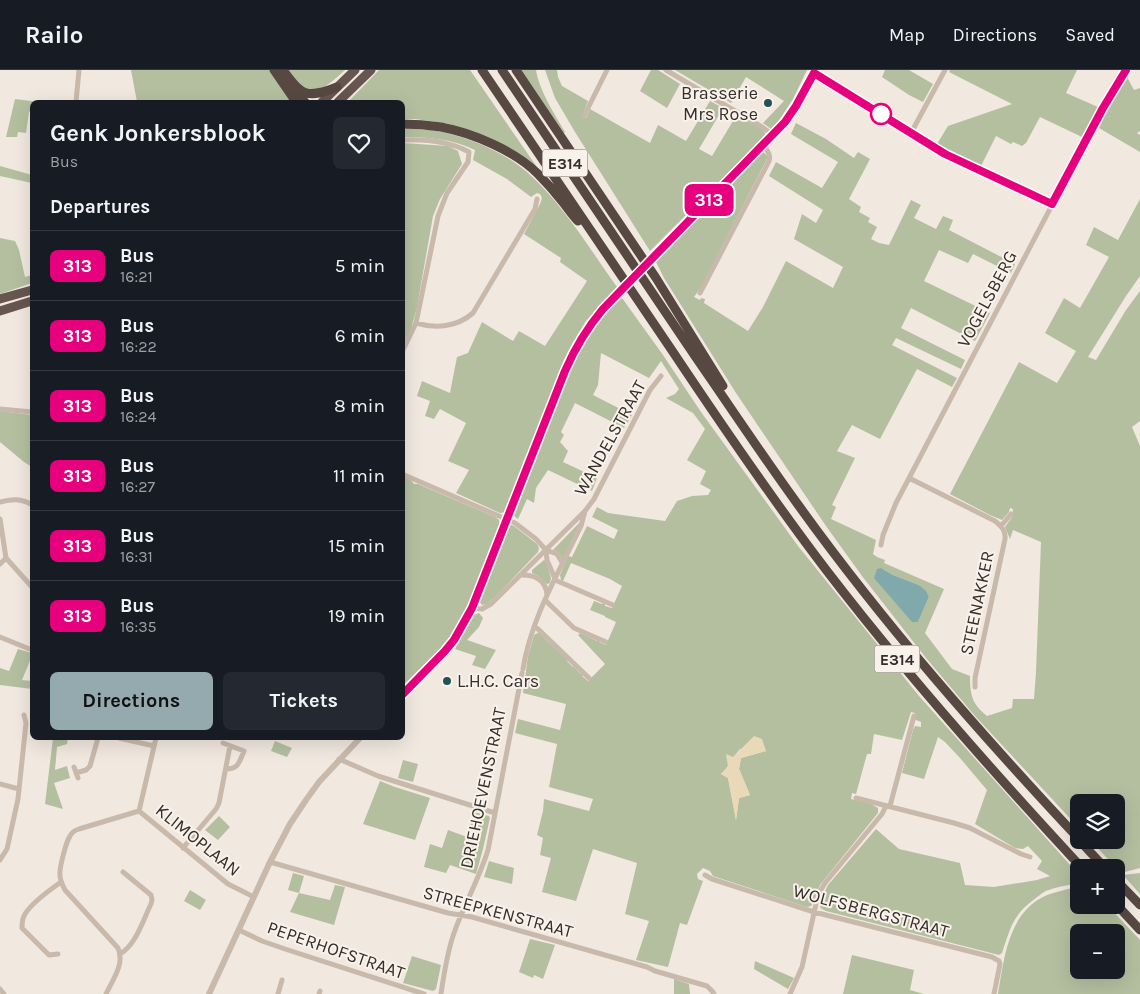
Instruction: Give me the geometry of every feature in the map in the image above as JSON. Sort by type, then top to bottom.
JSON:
[{"type":"highway","points":[[276,70],[295,100]]},
{"type":"highway","points":[[276,70],[303,100]]},
{"type":"highway","points":[[283,70],[297,87],[309,94],[319,94],[337,87]]},
{"type":"highway","points":[[324,100],[355,70]]},
{"type":"highway","points":[[340,100],[371,70]]},
{"type":"highway","name":"E314","points":[[482,70],[733,441],[826,570],[886,646],[978,755],[1074,859]]},
{"type":"highway","name":"E314","points":[[502,70],[799,506],[898,635],[990,743],[1070,830]]},
{"type":"highway","points":[[516,70],[656,278],[726,392],[729,405]]},
{"type":"highway","points":[[405,124],[442,127],[485,141],[506,151],[536,173],[576,220],[592,233]]},
{"type":"highway","points":[[0,299],[30,291]]},
{"type":"highway","points":[[0,311],[30,303]]},
{"type":"highway","name":"E314","points":[[1088,849],[1097,859]]},
{"type":"highway","points":[[1125,889],[1140,905]]},
{"type":"highway","points":[[1125,914],[1140,930]]},
{"type":"street","points":[[76,100],[79,70]]},
{"type":"street","points":[[584,116],[607,70]]},
{"type":"street","points":[[666,70],[755,122],[773,135]]},
{"type":"street","points":[[911,133],[945,70]]},
{"type":"street","name":"VOGELSBERG","points":[[881,545],[896,503],[1052,204],[1126,70]]},
{"type":"street","points":[[405,691],[450,646],[472,608],[571,357],[588,328],[603,309],[785,122],[815,71],[945,154],[1052,204]]},
{"type":"street","points":[[405,140],[419,139],[447,143],[470,152],[468,162],[447,193],[438,216],[416,323],[405,346]]},
{"type":"street","points":[[700,293],[771,157],[764,145]]},
{"type":"street","points":[[416,323],[425,326],[446,326],[466,319],[473,313],[535,209],[537,199]]},
{"type":"street","name":"WANDELSTRAAT","points":[[472,608],[486,608],[585,511],[594,499],[650,390],[660,376]]},
{"type":"street","points":[[0,409],[30,412]]},
{"type":"street","points":[[405,475],[515,523],[536,539],[546,550],[557,554],[563,564]]},
{"type":"street","points":[[909,478],[1001,526],[1011,514]]},
{"type":"street","points":[[0,502],[15,499],[30,504]]},
{"type":"street","name":"DRIEHOEVENSTRAAT","points":[[442,994],[446,961],[454,933],[488,850],[525,653],[546,598],[581,526],[585,511]]},
{"type":"street","points":[[0,519],[6,558],[30,585]]},
{"type":"street","name":"STEENAKKER","points":[[975,687],[975,678],[1005,539],[1005,531],[1001,526]]},
{"type":"street","points":[[546,550],[546,557],[555,579],[612,606]]},
{"type":"street","points":[[0,564],[6,558]]},
{"type":"street","points":[[522,574],[533,576],[541,581],[546,587],[546,598],[574,628],[606,642]]},
{"type":"street","points":[[534,627],[590,678]]},
{"type":"street","points":[[0,637],[30,649]]},
{"type":"street","points":[[0,860],[7,849],[18,799],[26,724],[24,715]]},
{"type":"street","points":[[790,994],[802,967],[818,895],[856,843],[888,806],[914,716]]},
{"type":"street","points":[[912,722],[920,723]]},
{"type":"street","points":[[76,773],[86,770],[90,766],[97,740]]},
{"type":"street","points":[[128,740],[154,746]]},
{"type":"street","name":"KLIMOPLAAN","points":[[156,740],[139,811],[228,884],[254,897]]},
{"type":"street","points":[[209,994],[270,862],[290,824],[319,782],[358,740]]},
{"type":"street","points":[[223,743],[244,751],[236,767],[226,769]]},
{"type":"street","points":[[184,848],[219,803],[230,746]]},
{"type":"street","points":[[340,759],[378,776],[495,813]]},
{"type":"street","points":[[0,784],[19,789]]},
{"type":"street","points":[[856,798],[970,828],[1030,857]]},
{"type":"street","points":[[106,994],[121,961],[118,948],[66,890],[61,882],[60,868],[71,834],[79,829],[139,811]]},
{"type":"street","name":"STREEPKENSTRAAT","points":[[270,862],[448,913],[472,917],[647,966],[655,971],[707,986],[714,994]]},
{"type":"street","points":[[120,954],[132,944],[152,900],[150,895],[123,872]]},
{"type":"street","name":"WOLFSBERGSTRAAT","points":[[705,875],[712,879],[814,912],[992,957],[999,961],[1000,964],[994,994]]},
{"type":"street","points":[[58,954],[47,954],[22,928],[22,923],[29,908],[61,882]]},
{"type":"street","name":"PEPERHOFSTRAAT","points":[[239,930],[262,941],[424,994]]},
{"type":"street","points":[[278,994],[282,980]]},
{"type":"street","points":[[0,989],[4,994]]},
{"type":"green space","points":[[131,70],[271,70],[292,100],[137,100]]},
{"type":"green space","points":[[287,70],[345,70],[329,84],[316,90],[310,90],[303,88],[297,83]]},
{"type":"green space","points":[[379,70],[470,70],[541,173],[487,138],[450,124],[405,119],[405,100],[350,100]]},
{"type":"green space","points":[[521,70],[536,70],[544,94],[564,133]]},
{"type":"green space","points":[[545,70],[557,70],[562,86],[588,101],[582,116],[586,118],[590,109],[650,143],[658,125],[686,141],[710,101],[723,108],[699,149],[712,156],[736,116],[761,128],[766,135],[650,251],[555,98]]},
{"type":"green space","points":[[651,70],[658,70],[680,84],[667,108],[640,91]]},
{"type":"green space","points":[[675,70],[807,70],[793,99],[774,128],[771,129],[763,123],[784,101],[746,77],[731,103]]},
{"type":"green space","points":[[885,70],[909,70],[933,84],[923,102],[882,77]]},
{"type":"green space","points":[[950,70],[1077,70],[1066,93],[1098,107],[1082,137],[1040,117],[1026,143],[1022,146],[1013,142],[1011,144],[996,136],[981,166],[937,144],[948,126],[1012,104],[949,72]]},
{"type":"green space","points":[[1127,77],[1134,90],[1140,88],[1140,131],[1137,133],[1140,135],[1140,152],[1099,128],[1105,115],[1103,114]]},
{"type":"green space","points":[[15,99],[30,101],[26,133],[18,132],[17,137],[6,137]]},
{"type":"green space","points":[[796,123],[826,139],[854,158],[858,152],[870,159],[849,199],[861,207],[859,212],[870,218],[868,222],[877,227],[871,239],[889,245],[911,200],[921,205],[914,218],[936,229],[943,216],[953,220],[949,230],[1015,264],[1011,273],[973,254],[968,263],[939,250],[924,281],[990,313],[975,341],[911,308],[901,328],[965,360],[961,369],[896,338],[892,345],[957,378],[952,387],[917,369],[880,439],[852,425],[837,451],[855,458],[832,505],[836,507],[831,519],[876,540],[873,554],[885,560],[884,563],[944,589],[925,633],[952,669],[970,676],[973,699],[987,716],[1012,708],[1013,699],[1034,699],[1041,542],[1013,530],[1010,539],[1005,527],[1012,517],[1013,509],[1010,508],[1002,520],[950,494],[1019,362],[1057,383],[1076,351],[1045,333],[1064,298],[1080,308],[1109,257],[1086,245],[1094,227],[1118,240],[1140,199],[1140,276],[1088,357],[1096,360],[1126,310],[1140,291],[1140,421],[1132,427],[1140,446],[1140,868],[1125,872],[1125,859],[1108,859],[1098,849],[1125,849],[1125,794],[1070,794],[1070,818],[975,716],[926,658],[826,526],[736,393],[664,278],[656,262],[763,152],[768,156],[767,159],[701,287],[694,297],[700,300],[701,298],[705,299],[704,303],[748,331],[763,307],[786,261],[833,288],[843,267],[794,239],[802,214],[816,223],[823,210],[769,176],[776,162],[822,188],[838,162],[791,134]],"holes":[[[881,568],[919,585],[929,597],[918,622]]]},
{"type":"green space","points":[[405,128],[448,133],[484,146],[518,165],[540,185],[564,212],[617,287],[586,321],[564,360],[506,512],[500,513],[456,493],[469,470],[448,461],[466,423],[440,409],[434,419],[425,416],[430,401],[417,396],[422,381],[450,393],[457,357],[468,353],[482,322],[513,341],[519,331],[545,346],[587,281],[560,262],[561,258],[524,234],[540,204],[542,198],[540,194],[537,193],[531,197],[507,179],[473,160],[475,150],[458,143],[422,137],[405,137]]},
{"type":"green space","points":[[405,143],[448,146],[458,151],[462,164],[440,199],[433,216],[417,307],[411,329],[405,340]]},
{"type":"green space","points":[[0,166],[30,174],[30,183],[0,176]]},
{"type":"green space","points":[[0,238],[15,241],[25,277],[30,276],[30,284],[0,294]]},
{"type":"green space","points":[[622,298],[701,412],[798,546],[919,696],[1070,865],[1070,884],[1045,891],[1028,904],[1013,922],[1002,953],[999,955],[826,911],[820,907],[821,899],[828,885],[876,829],[899,849],[960,863],[965,885],[994,887],[1050,876],[1037,869],[1042,861],[1028,846],[1023,849],[1015,848],[975,824],[987,790],[960,758],[938,737],[924,779],[902,773],[913,730],[915,726],[921,727],[921,722],[914,717],[915,713],[911,712],[902,740],[874,734],[871,754],[867,754],[856,794],[852,793],[851,799],[871,804],[878,808],[878,813],[820,885],[811,906],[807,907],[713,876],[710,871],[703,868],[697,874],[698,879],[703,881],[687,925],[680,923],[668,967],[636,960],[649,921],[625,914],[637,863],[593,849],[576,901],[542,892],[551,858],[540,855],[543,838],[537,835],[544,799],[589,811],[593,799],[549,787],[557,744],[515,733],[518,719],[560,730],[566,704],[523,693],[528,656],[534,635],[539,632],[588,681],[605,664],[578,635],[580,633],[597,641],[600,640],[599,642],[606,645],[616,622],[590,610],[594,601],[612,608],[622,586],[571,563],[563,581],[560,575],[568,556],[572,557],[587,526],[614,539],[618,530],[592,517],[597,507],[608,513],[665,521],[677,501],[692,496],[708,495],[711,490],[700,484],[706,471],[687,460],[705,429],[693,413],[666,398],[675,394],[679,389],[661,361],[649,378],[601,353],[598,385],[593,395],[632,415],[624,428],[575,403],[561,432],[564,435],[560,442],[568,451],[563,462],[597,478],[592,491],[548,470],[536,488],[534,503],[527,499],[518,519],[514,516],[573,365],[600,321]],"holes":[[[740,749],[766,751],[741,758],[739,769],[750,795],[739,798],[736,819],[728,778],[721,774]]]},
{"type":"green space","points":[[0,411],[30,415],[30,466],[0,442]]},
{"type":"green space","points":[[405,478],[411,480],[414,484],[418,484],[499,520],[500,525],[460,623],[444,646],[405,683]]},
{"type":"green space","points":[[581,521],[563,559],[558,552],[553,550]]},
{"type":"green space","points":[[511,525],[537,544],[538,552],[498,594],[487,604],[482,605],[479,601],[505,535]]},
{"type":"green space","points":[[544,560],[546,561],[551,578],[550,583],[547,584],[532,573],[532,570]]},
{"type":"green space","points":[[479,613],[483,618],[479,627],[467,640],[496,650],[485,669],[472,665],[476,656],[455,649],[474,615]]},
{"type":"green space","points":[[18,649],[30,652],[30,661],[22,680],[30,681],[30,689],[0,685],[0,668],[9,671]]},
{"type":"green space","points":[[53,740],[68,740],[67,744],[57,747],[55,770],[67,766],[70,778],[54,783],[63,809],[45,804]]},
{"type":"green space","points":[[275,741],[292,748],[287,757],[271,751]]},
{"type":"green space","points":[[403,760],[418,764],[413,782],[398,778]]},
{"type":"green space","points":[[380,781],[430,798],[415,840],[363,824]]},
{"type":"green space","points":[[474,812],[489,816],[490,818],[476,874],[450,865],[446,873],[424,867],[430,844],[442,848],[448,830],[467,837]]},
{"type":"green space","points":[[219,816],[230,827],[218,840],[205,830]]},
{"type":"green space","points":[[489,861],[514,868],[512,884],[484,877]]},
{"type":"green space","points":[[293,873],[304,876],[299,893],[288,890]]},
{"type":"green space","points":[[1140,873],[1140,894],[1125,877],[1125,875]]},
{"type":"green space","points":[[335,885],[345,887],[334,925],[290,912],[299,893],[330,900]]},
{"type":"green space","points":[[1070,888],[1070,914],[1115,914],[1125,924],[1070,924],[1070,979],[1125,979],[1125,924],[1140,940],[1140,994],[998,994],[1006,952],[1015,925],[1033,904],[1053,893]]},
{"type":"green space","points":[[190,890],[206,900],[200,910],[184,901]]},
{"type":"green space","points":[[530,939],[555,945],[543,979],[534,975],[533,978],[519,972]]},
{"type":"green space","points":[[852,955],[914,970],[910,990],[924,994],[843,994]]},
{"type":"green space","points":[[412,956],[441,965],[436,989],[433,991],[403,983]]},
{"type":"green space","points":[[755,961],[794,978],[788,989],[754,969]]},
{"type":"green space","points":[[674,979],[689,984],[690,994],[674,994]]},
{"type":"sand","points":[[754,736],[762,739],[766,751],[741,758],[739,769],[750,795],[739,798],[736,821],[728,778],[721,774],[728,767],[726,754],[733,757]]},
{"type":"water","points":[[881,568],[919,585],[926,591],[929,597],[918,622],[912,622],[874,578],[877,569]]},
{"type":"bus line","name":"313","points":[[405,692],[454,640],[472,608],[565,371],[588,328],[603,309],[785,122],[814,73],[945,154],[1052,204],[1103,108],[1126,70]]},
{"type":"place","name":"Brasserie Mrs Rose","points":[[768,103]]},
{"type":"place","name":"L.H.C. Cars","points":[[447,681]]}]
